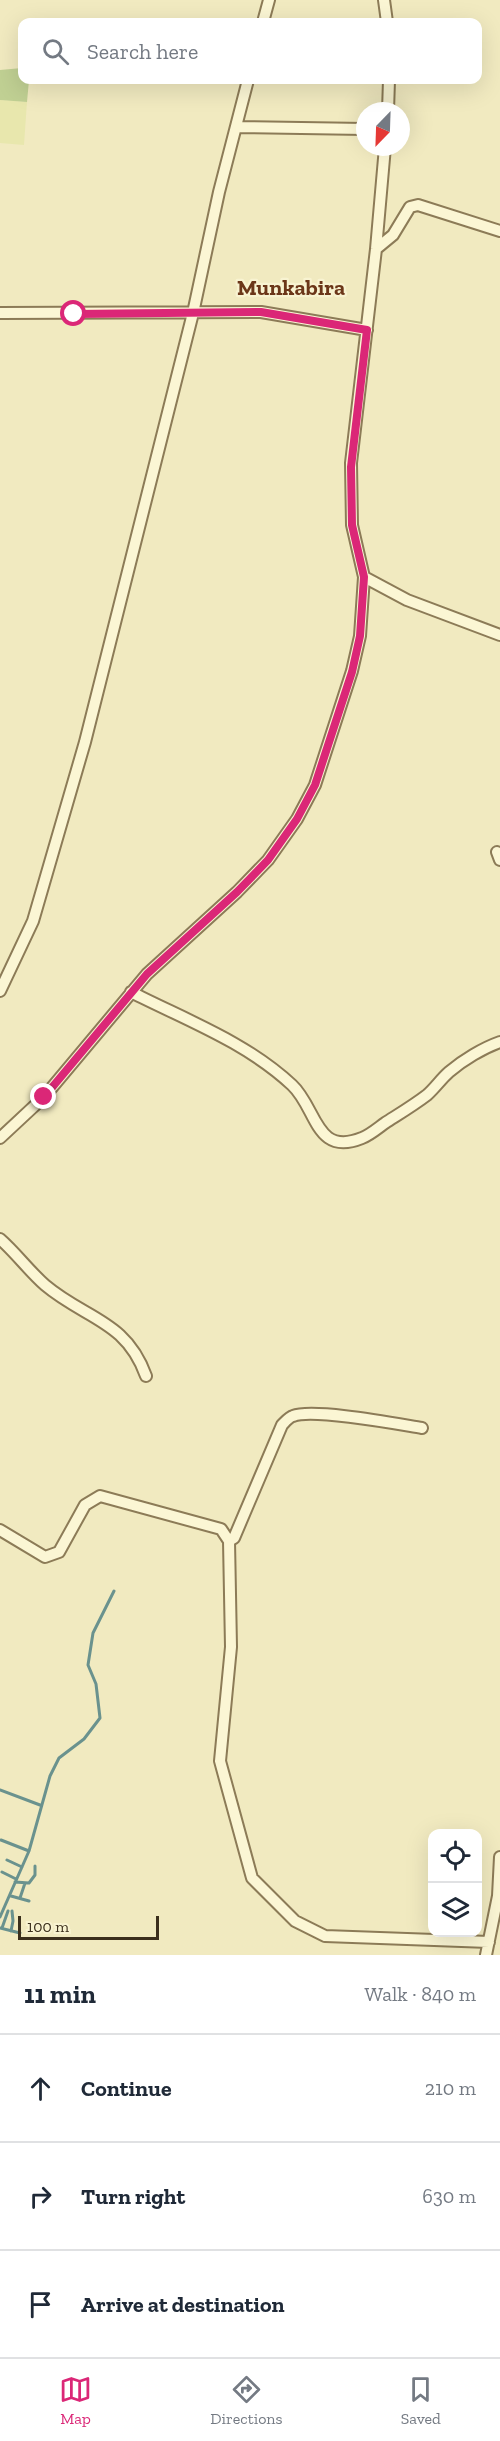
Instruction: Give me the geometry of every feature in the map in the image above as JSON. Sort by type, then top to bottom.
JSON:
[{"type":"street","points":[[264,18],[269,0]]},
{"type":"street","points":[[384,0],[386,18]]},
{"type":"street","points":[[0,991],[33,921],[85,742],[193,313],[219,192],[248,84]]},
{"type":"street","points":[[388,102],[389,84]]},
{"type":"street","points":[[236,127],[356,129]]},
{"type":"street","points":[[0,1138],[44,1097],[147,974],[237,892],[268,860],[303,809],[325,757],[352,672],[360,636],[364,577],[352,525],[351,463],[376,249],[384,156]]},
{"type":"street","points":[[376,249],[393,235],[410,207],[418,205],[500,231]]},
{"type":"street","points":[[0,313],[261,312],[367,330]]},
{"type":"street","points":[[364,577],[407,600],[500,634]]},
{"type":"street","points":[[131,992],[189,1022],[231,1040],[273,1067],[296,1088],[324,1135],[333,1142],[343,1143],[364,1138],[429,1094],[449,1072],[488,1046],[500,1042]]},
{"type":"street","points":[[0,1239],[45,1285],[117,1331],[140,1360],[146,1376]]},
{"type":"street","points":[[229,1541],[234,1538],[282,1425],[292,1416],[317,1414],[422,1428]]},
{"type":"street","points":[[0,1530],[45,1557],[59,1552],[85,1505],[100,1496],[221,1529],[229,1541],[231,1647],[220,1761],[252,1878],[295,1921],[326,1936],[489,1942]]},
{"type":"street","points":[[486,1955],[498,1896],[500,1857]]},
{"type":"shaded area","points":[[0,100],[27,102],[24,145],[0,143]]},
{"type":"green space","points":[[18,68],[18,84],[29,84],[27,102],[0,100],[0,70]]},
{"type":"waterway","points":[[0,1917],[29,1851],[50,1776],[59,1758],[84,1739],[100,1718],[96,1684],[88,1665],[93,1633],[114,1591]]},
{"type":"waterway","points":[[0,1790],[40,1805]]},
{"type":"waterway","points":[[1,1840],[29,1851]]},
{"type":"waterway","points":[[7,1860],[22,1867]]},
{"type":"waterway","points":[[15,1882],[29,1883],[35,1875],[35,1866]]},
{"type":"waterway","points":[[2,1872],[16,1879]]},
{"type":"waterway","points":[[20,1898],[25,1883]]},
{"type":"waterway","points":[[11,1896],[29,1901]]},
{"type":"waterway","points":[[2,1928],[8,1911]]},
{"type":"waterway","points":[[11,1931],[12,1911]]},
{"type":"waterway","points":[[0,1928],[20,1933]]},
{"type":"district","name":"Munkabira","points":[[291,287]]},
{"type":"route","points":[[44,1097],[147,974],[237,892],[268,860],[297,819],[315,785],[352,672],[360,636],[364,577],[352,525],[350,496],[351,463],[367,330],[261,312],[74,314]]}]
